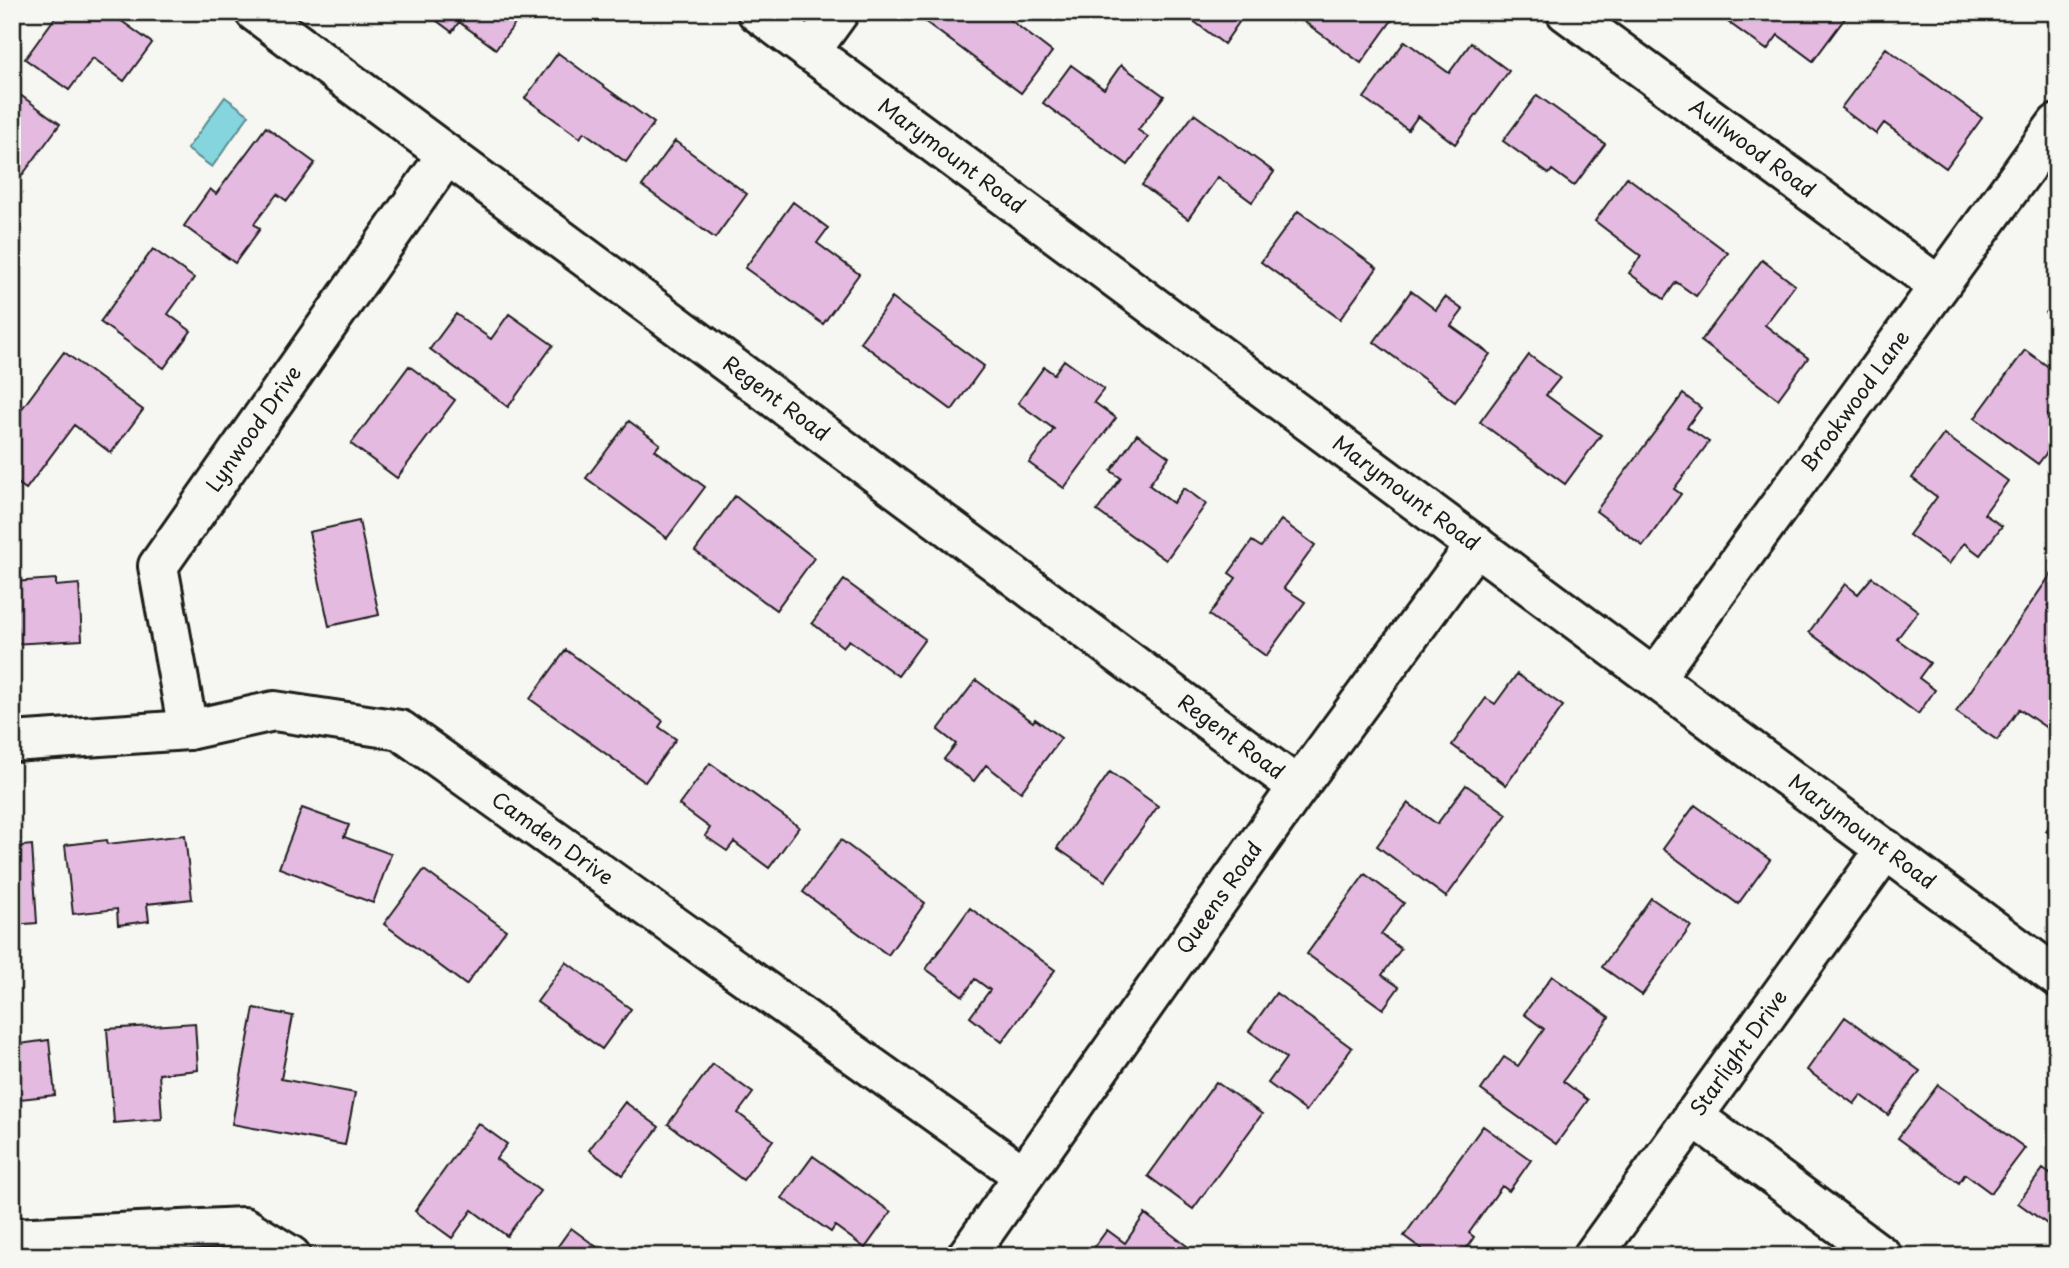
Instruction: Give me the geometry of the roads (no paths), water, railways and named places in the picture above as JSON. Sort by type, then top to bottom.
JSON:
[{"type":"street","name":"Regent Road","points":[[255,12],[1298,787]]},
{"type":"street","name":"Marymount Road","points":[[757,12],[2057,976]]},
{"type":"street","points":[[810,52],[839,12]]},
{"type":"street","name":"Aullwood Road","points":[[1566,12],[1939,286]]},
{"type":"street","name":"Brookwood Lane","points":[[1654,677],[2057,124]]},
{"type":"street","name":"Lynwood Drive","points":[[188,730],[158,566],[446,156]]},
{"type":"street","name":"Queens Road","points":[[967,1256],[1298,787],[1476,545]]},
{"type":"street","name":"Camden Drive","points":[[12,742],[188,730],[274,710],[400,730],[1023,1175]]},
{"type":"street","name":"Starlight Drive","points":[[1593,1256],[1886,849]]},
{"type":"street","points":[[1693,1116],[1882,1256]]},
{"type":"street","points":[[12,1238],[244,1227],[291,1256]]},
{"type":"water","points":[[225,97],[249,115],[212,167],[187,149]]}]
